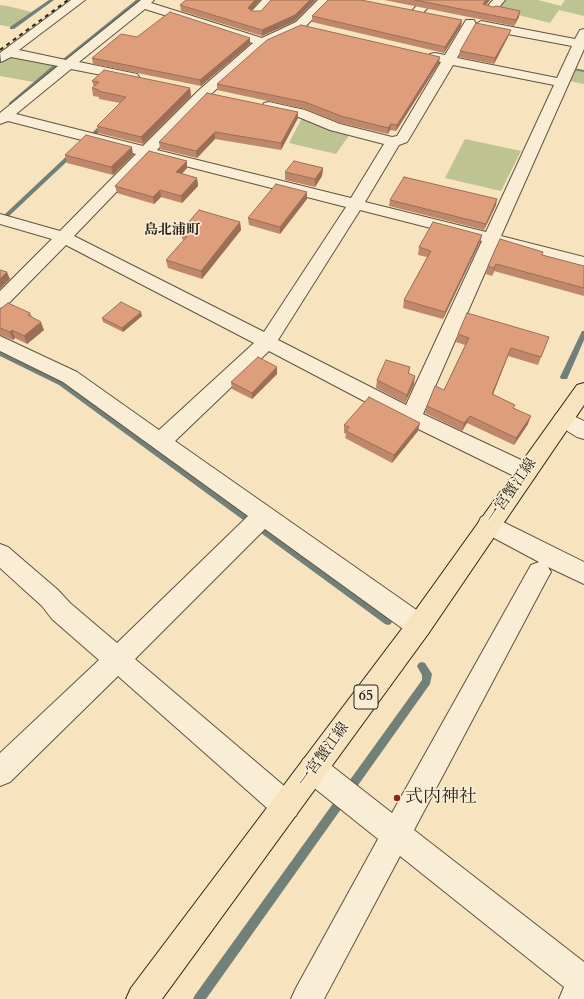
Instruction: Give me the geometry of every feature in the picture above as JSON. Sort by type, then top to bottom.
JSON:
[{"type":"main road","name":"一宮蟹江線","points":[[142,999],[418,626],[526,472],[574,425],[584,390]]},
{"type":"street","points":[[4,55],[79,0]]},
{"type":"street","points":[[256,14],[268,0]]},
{"type":"street","points":[[0,302],[148,152],[204,92],[262,42],[307,27],[325,0]]},
{"type":"street","points":[[417,12],[429,0]]},
{"type":"street","points":[[2,118],[145,2],[262,42]]},
{"type":"street","points":[[402,9],[432,15]]},
{"type":"street","points":[[256,104],[300,113],[336,127],[393,142],[402,139],[449,60],[462,21],[582,41],[491,238],[411,417]]},
{"type":"street","points":[[4,55],[68,64],[144,80]]},
{"type":"street","points":[[426,55],[562,83]]},
{"type":"street","points":[[189,89],[219,96]]},
{"type":"street","points":[[2,118],[148,152],[584,262]]},
{"type":"street","points":[[161,441],[267,342],[356,204],[393,142]]},
{"type":"street","points":[[0,220],[64,237],[411,417],[526,472]]},
{"type":"street","points":[[0,343],[70,377],[161,441],[257,522],[418,626]]},
{"type":"street","points":[[0,772],[118,659],[257,522]]},
{"type":"street","points":[[489,524],[584,574]]},
{"type":"street","points":[[0,554],[50,598],[62,611],[286,806]]},
{"type":"street","points":[[307,999],[539,572]]},
{"type":"street","points":[[313,769],[584,983],[575,999]]},
{"type":"green space","points":[[503,0],[538,0],[561,6],[565,0],[584,0],[584,16],[559,10],[550,23],[495,9]]},
{"type":"green space","points":[[0,5],[32,12],[11,27],[0,25]]},
{"type":"green space","points":[[8,55],[57,63],[34,82],[0,76],[0,61]]},
{"type":"green space","points":[[574,69],[584,71],[584,84],[569,81]]},
{"type":"green space","points":[[303,116],[350,134],[336,154],[289,143]]},
{"type":"green space","points":[[465,139],[521,151],[501,191],[445,178]]},
{"type":"building","points":[[186,0],[255,0],[248,8],[252,11],[261,11],[271,0],[310,0],[295,15],[262,30],[180,5]]},
{"type":"building","points":[[328,0],[361,0],[462,20],[445,47],[312,16]]},
{"type":"building","points":[[415,0],[486,0],[483,4],[520,11],[516,20]]},
{"type":"building","points":[[170,12],[250,38],[200,80],[92,58],[121,34],[137,37]]},
{"type":"building","points":[[476,23],[511,30],[495,58],[460,51]]},
{"type":"building","points":[[301,25],[440,57],[397,125],[391,124],[388,128],[341,116],[305,102],[217,84],[267,40]]},
{"type":"building","points":[[104,70],[190,88],[141,137],[97,126],[126,97],[98,91],[99,90],[92,88],[99,82],[92,81]]},
{"type":"building","points":[[207,93],[298,112],[281,143],[215,132],[196,151],[159,142]]},
{"type":"building","points":[[86,135],[132,147],[111,167],[65,155]]},
{"type":"building","points":[[149,151],[187,161],[176,172],[197,178],[181,196],[160,190],[153,197],[115,186]]},
{"type":"building","points":[[294,161],[323,168],[315,179],[285,172]]},
{"type":"building","points":[[404,177],[497,199],[486,224],[390,200]]},
{"type":"building","points":[[276,184],[307,192],[280,227],[248,218]]},
{"type":"building","points":[[199,210],[240,222],[201,271],[166,260],[190,233],[181,231]]},
{"type":"building","points":[[433,222],[482,235],[445,312],[404,300],[431,251],[419,247]]},
{"type":"building","points":[[500,239],[543,252],[542,255],[584,266],[584,288],[496,264],[494,268],[488,266]]},
{"type":"building","points":[[0,270],[7,272],[0,279]]},
{"type":"building","points":[[121,302],[141,312],[122,328],[102,318]]},
{"type":"building","points":[[8,303],[30,313],[28,315],[41,322],[24,336],[12,330],[10,332],[0,328],[0,309]]},
{"type":"building","points":[[467,313],[549,337],[541,357],[511,348],[492,394],[515,405],[513,408],[531,416],[516,438],[470,416],[464,423],[427,406],[435,386],[444,390],[469,338],[458,334]]},
{"type":"building","points":[[258,357],[277,367],[252,393],[231,382]]},
{"type":"building","points":[[386,360],[410,367],[408,373],[415,376],[407,395],[377,380]]},
{"type":"building","points":[[369,397],[420,423],[394,455],[346,431],[349,427],[344,425]]},
{"type":"waterway","points":[[12,28],[52,0]]},
{"type":"waterway","points":[[65,60],[139,0]]},
{"type":"waterway","points":[[11,104],[58,64]]},
{"type":"waterway","points":[[575,69],[584,71]]},
{"type":"waterway","points":[[95,133],[105,123]]},
{"type":"waterway","points":[[6,216],[73,153]]},
{"type":"waterway","points":[[564,377],[584,333]]},
{"type":"waterway","points":[[0,353],[62,383],[388,621]]},
{"type":"waterway","points":[[199,999],[427,681],[427,674],[422,666]]},
{"type":"railway","points":[[0,50],[68,0]]},
{"type":"place","name":"式内神社","points":[[397,798]]},
{"type":"district","name":"島北浦町","points":[[172,231]]}]
